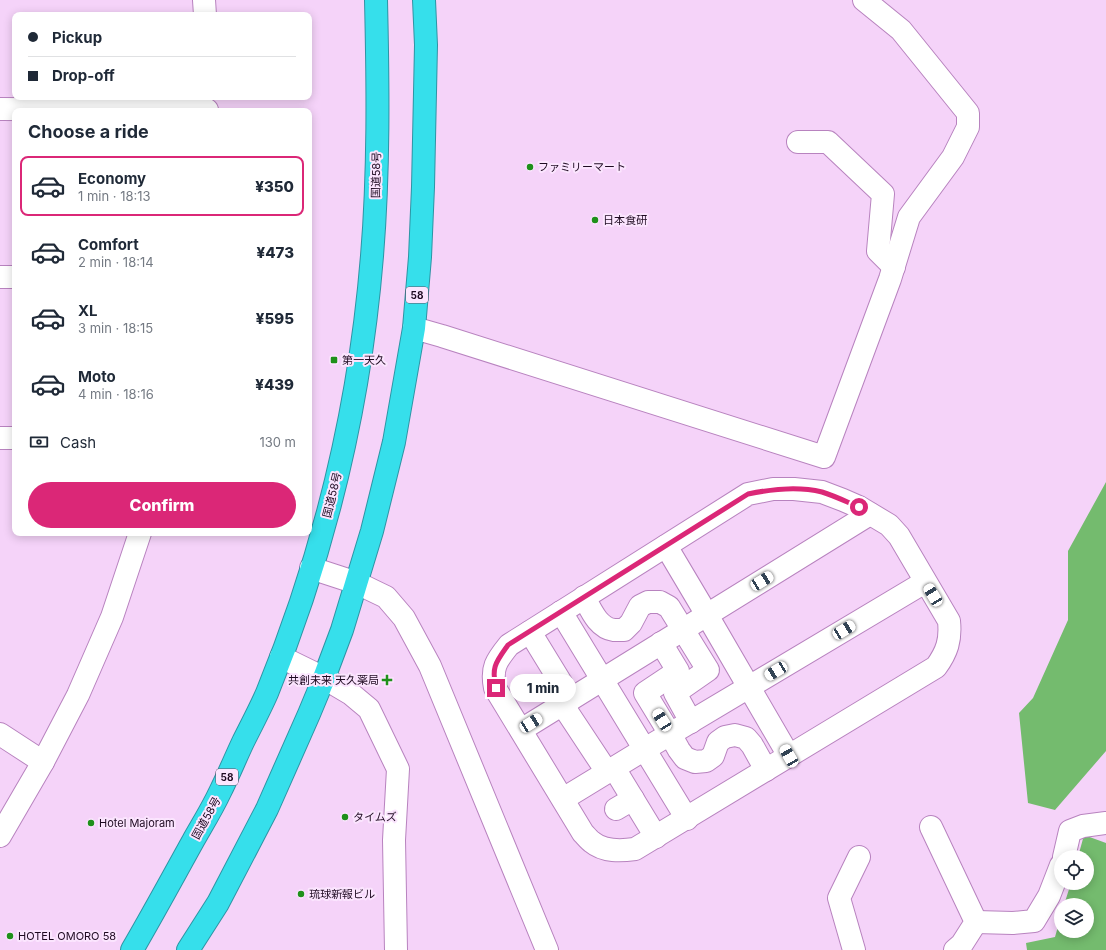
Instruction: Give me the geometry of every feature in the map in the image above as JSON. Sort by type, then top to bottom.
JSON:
[{"type":"highway","name":"国道58号","points":[[132,950],[219,794],[265,696],[281,657],[311,568],[337,477],[358,373],[372,257],[377,190],[376,0]]},
{"type":"highway","name":"58","points":[[188,950],[218,903],[267,809],[309,714],[342,630],[372,531],[394,442],[414,328],[420,257],[423,187],[426,45],[424,0]]},
{"type":"street","points":[[204,0],[205,12]]},
{"type":"street","points":[[414,328],[457,340],[824,456],[894,267],[909,217],[953,157],[968,127],[968,113],[900,30],[864,0]]},
{"type":"street","points":[[69,108],[207,106]]},
{"type":"street","points":[[0,109],[12,109]]},
{"type":"street","points":[[798,142],[828,142],[883,194],[878,251],[894,267]]},
{"type":"street","points":[[0,277],[12,277]]},
{"type":"street","points":[[794,488],[822,492],[854,505],[870,514],[889,525],[899,536],[949,621],[950,631],[948,644],[944,655],[936,667],[656,837],[635,849],[623,851],[608,850],[593,843],[583,833],[496,688],[493,678],[495,664],[508,645],[666,546],[748,494],[773,489],[794,488]]},
{"type":"street","points":[[521,730],[870,514]]},
{"type":"street","points":[[0,836],[43,762],[78,695],[112,617],[139,536]]},
{"type":"street","points":[[666,546],[789,756]]},
{"type":"street","points":[[311,568],[357,583],[386,597],[404,618],[430,666],[547,950]]},
{"type":"street","points":[[563,799],[925,582]]},
{"type":"street","points":[[584,598],[596,618],[603,626],[613,630],[624,630],[631,623],[640,606],[648,602],[660,602],[669,607],[708,670],[675,693],[690,722]]},
{"type":"street","points":[[561,612],[686,818]]},
{"type":"street","points":[[530,632],[545,673],[567,701],[610,770],[624,804],[656,837]]},
{"type":"street","points":[[661,643],[678,671],[645,694],[685,758],[695,762],[706,762],[714,756],[718,742],[725,737],[735,735],[746,738],[752,745],[766,770]]},
{"type":"street","points":[[281,657],[324,678],[351,694],[369,709],[398,769],[394,840],[396,950]]},
{"type":"street","points":[[0,734],[43,762]]},
{"type":"street","points":[[1066,850],[1070,831],[1083,826],[1106,823]]},
{"type":"street","points":[[931,827],[976,922]]},
{"type":"street","points":[[854,950],[839,898],[859,857]]},
{"type":"street","points":[[976,922],[1013,923],[1034,921],[1049,896],[1054,883]]},
{"type":"street","points":[[955,950],[962,944],[976,922]]},
{"type":"green space","points":[[1106,482],[1106,751],[1055,810],[1028,803],[1019,713],[1033,698],[1068,620],[1068,551]]},
{"type":"green space","points":[[1084,835],[1106,843],[1106,950],[1027,950],[1026,943],[1054,937],[1094,938],[1094,898],[1066,898],[1069,890],[1094,890],[1094,850],[1080,850]]},
{"type":"place","name":"ファミリーマート","points":[[530,167]]},
{"type":"place","name":"日本食研","points":[[595,220]]},
{"type":"place","name":"第一天久","points":[[334,360]]},
{"type":"place","name":"共創未来 天久薬局","points":[[387,680]]},
{"type":"place","name":"タイムズ","points":[[345,817]]},
{"type":"place","name":"Hotel Majoram","points":[[91,823]]},
{"type":"place","name":"琉球新報ビル","points":[[301,894]]},
{"type":"place","name":"HOTEL OMORO 58","points":[[10,936]]},
{"type":"route","points":[[496,688],[493,678],[495,664],[508,645],[748,494],[773,489],[794,488],[822,492],[859,507]]}]
